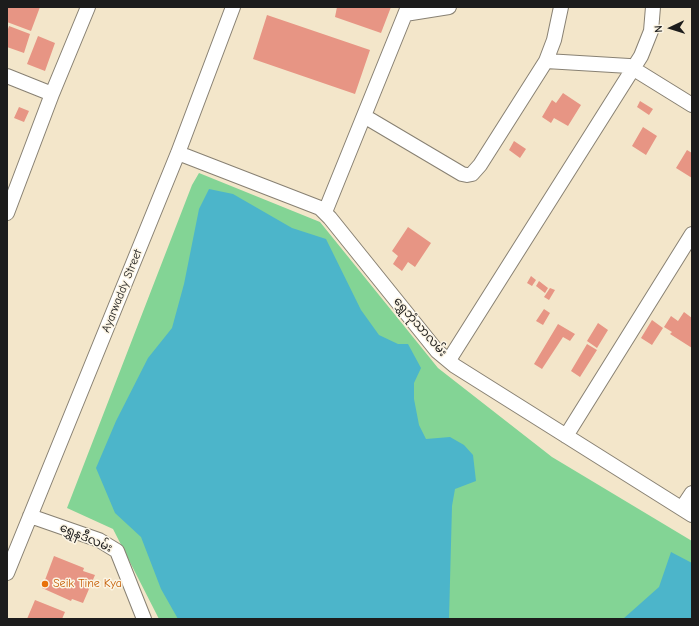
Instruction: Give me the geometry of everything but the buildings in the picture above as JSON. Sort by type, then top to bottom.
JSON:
[{"type":"street","points":[[7,213],[52,94],[88,7]]},
{"type":"street","name":"Ayarwaddy Street","points":[[7,573],[178,152],[233,7]]},
{"type":"street","points":[[324,212],[407,10],[449,7]]},
{"type":"street","points":[[364,116],[458,171],[467,175],[472,174],[480,165],[546,61],[554,40],[561,7]]},
{"type":"street","points":[[449,360],[641,56],[651,31],[653,7]]},
{"type":"street","points":[[546,61],[622,64],[633,68],[692,105]]},
{"type":"street","points":[[7,76],[52,94]]},
{"type":"street","name":"ရွှေဘုံသာလမ်း","points":[[178,152],[312,204],[324,212],[437,351],[566,436],[687,512]]},
{"type":"street","points":[[566,436],[692,234]]},
{"type":"street","points":[[687,512],[692,493]]},
{"type":"street","name":"ရွှေနဒီလမ်း","points":[[30,516],[99,540],[117,551],[144,619]]},
{"type":"green space","points":[[199,173],[320,222],[438,368],[552,457],[692,541],[692,619],[159,619],[113,529],[67,508],[192,185]]},
{"type":"water","points":[[209,189],[233,194],[292,228],[326,239],[361,310],[379,335],[398,344],[408,344],[421,368],[414,383],[414,399],[419,425],[426,439],[450,437],[464,445],[473,455],[476,481],[455,489],[452,506],[449,619],[178,619],[161,589],[141,537],[115,513],[96,468],[116,421],[148,358],[172,328],[184,284],[199,209]]},
{"type":"water","points":[[671,552],[692,563],[692,619],[623,619],[659,587]]},
{"type":"place","name":"Seik Tine Kya","points":[[45,584]]}]
